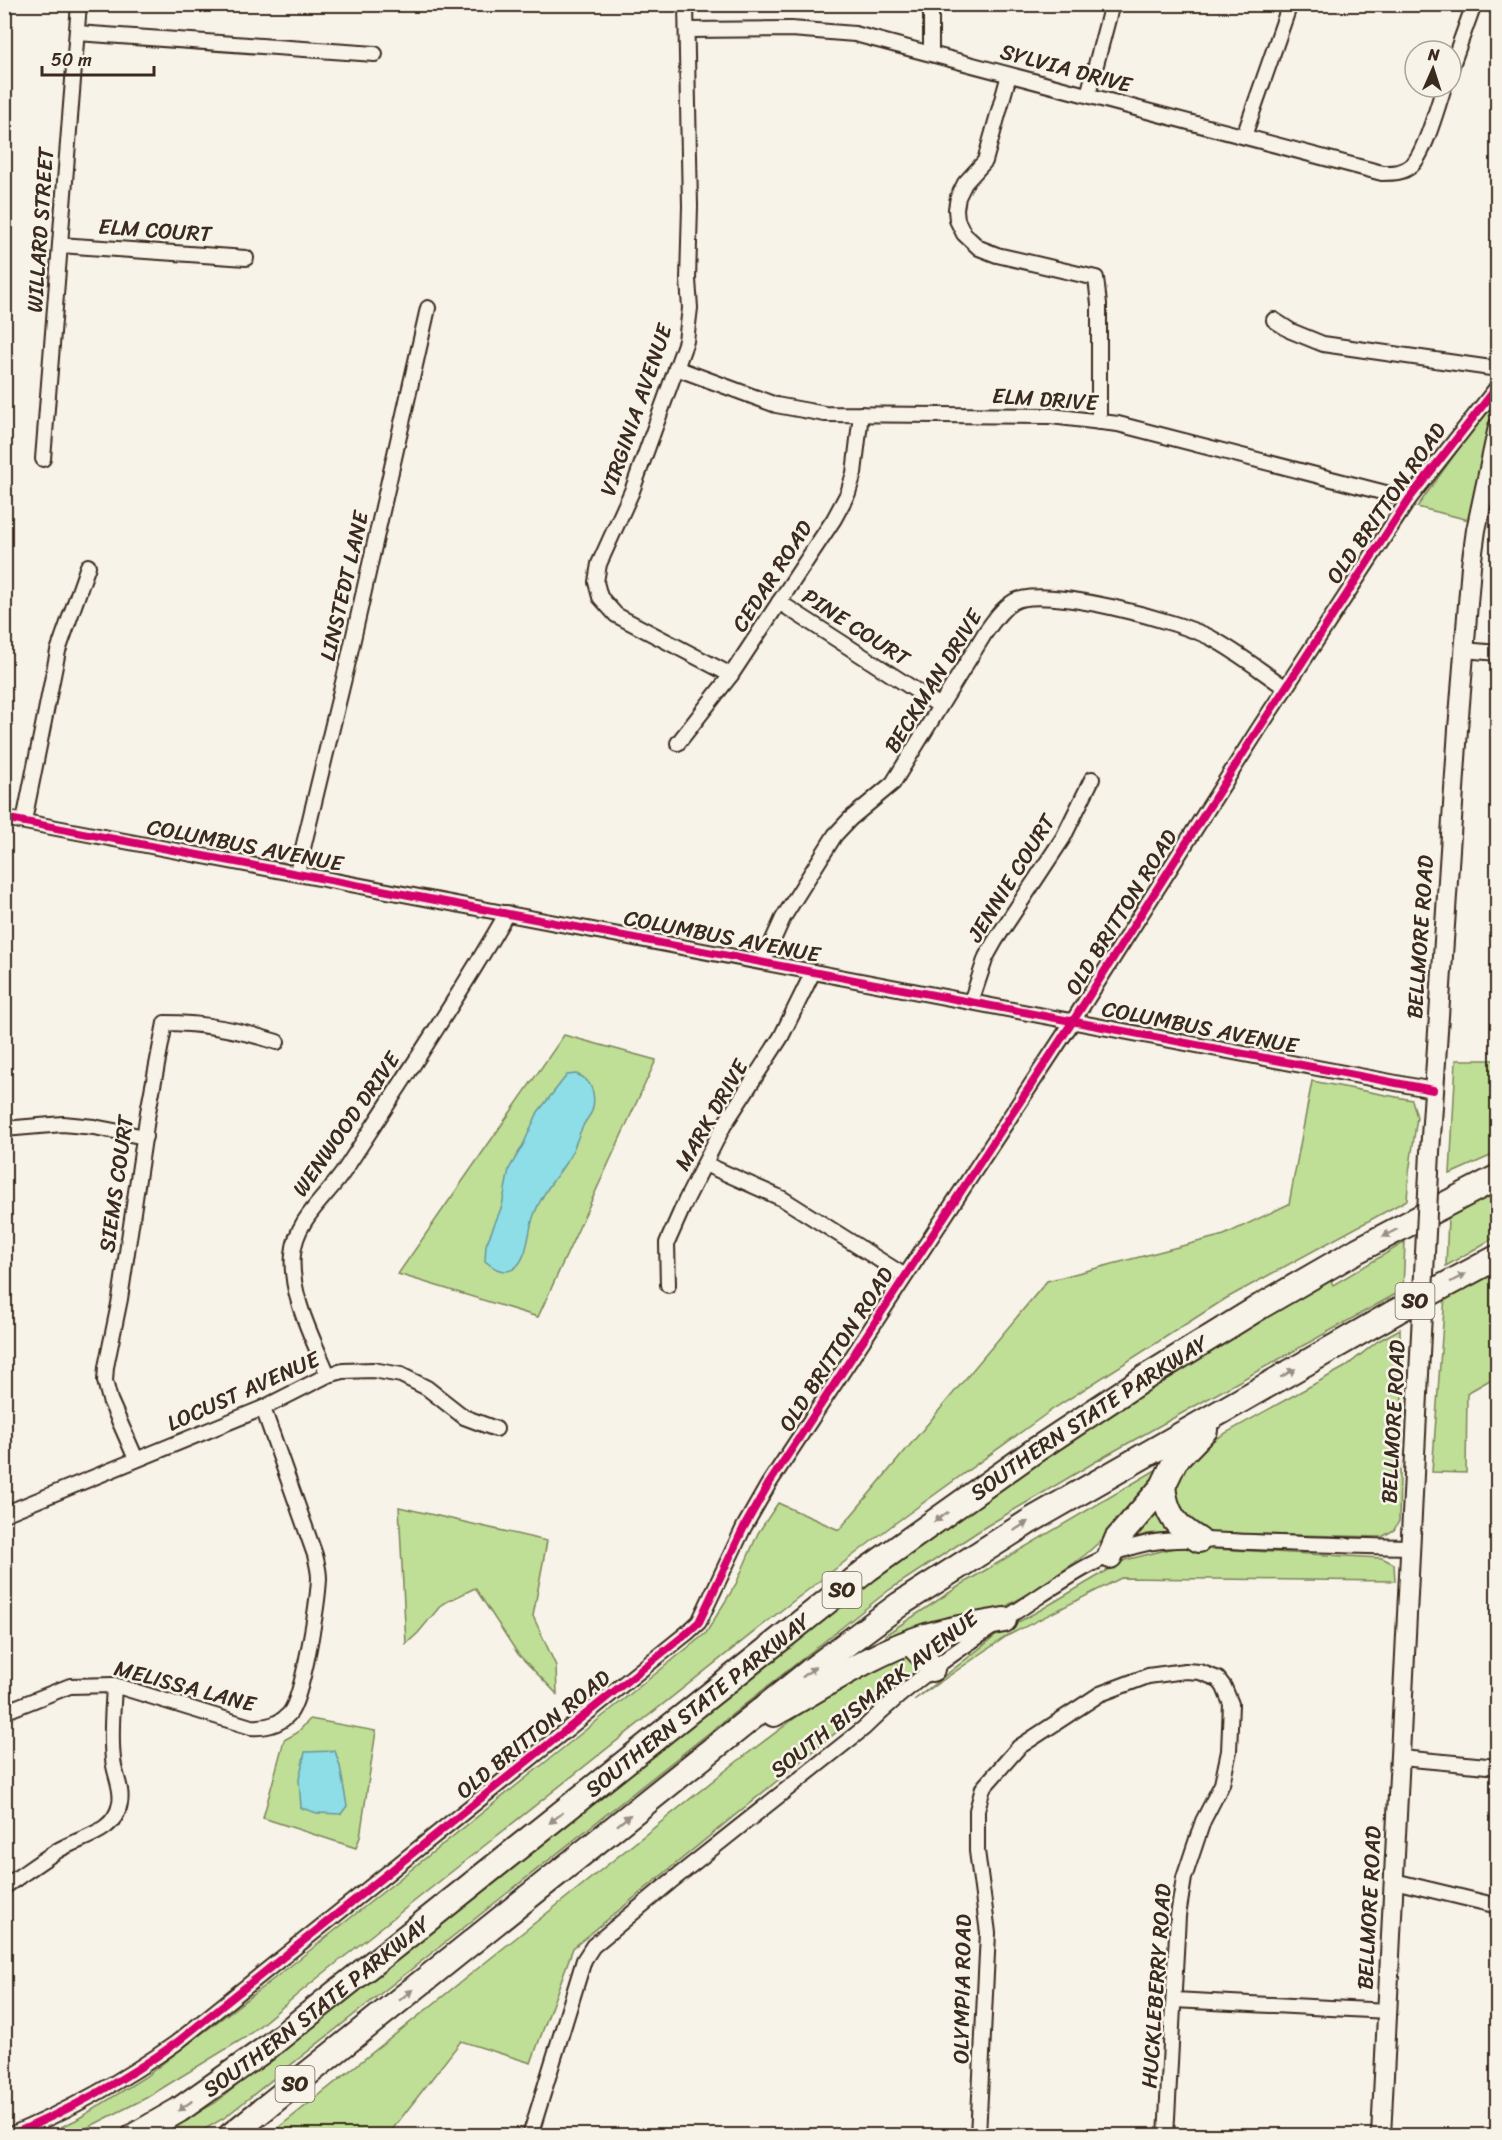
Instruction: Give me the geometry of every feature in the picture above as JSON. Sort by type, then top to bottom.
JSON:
[{"type":"highway","name":"SOUTHERN STATE PARKWAY","points":[[134,2136],[179,2110],[264,2050],[868,1569],[1034,1451],[1146,1377],[1261,1306],[1358,1250],[1497,1178]]},
{"type":"highway","name":"SOUTHERN STATE PARKWAY","points":[[230,2136],[810,1671],[900,1604],[1030,1521],[1397,1311],[1497,1257]]},
{"type":"highway","points":[[1110,1556],[1117,1539],[1163,1486],[1175,1461],[1184,1449],[1243,1399]]},
{"type":"highway","points":[[1163,1486],[1164,1501],[1175,1523],[1186,1533],[1199,1540]]},
{"type":"highway","points":[[714,1748],[850,1670],[910,1642],[926,1636],[1004,1620]]},
{"type":"highway","points":[[910,1642],[932,1670]]},
{"type":"main road","name":"BELLMORE ROAD","points":[[1381,2136],[1433,1090],[1464,650],[1476,530],[1497,427]]},
{"type":"street","name":"WILLARD STREET","points":[[43,459],[79,4]]},
{"type":"street","name":"VIRGINIA AVENUE","points":[[686,4],[690,308],[686,341],[632,491],[599,564],[596,582],[600,597],[616,615],[731,675]]},
{"type":"street","points":[[931,4],[931,53]]},
{"type":"street","points":[[1088,95],[1112,4]]},
{"type":"street","points":[[1244,136],[1290,4]]},
{"type":"street","points":[[1461,39],[1474,4]]},
{"type":"street","points":[[1491,4],[1497,7]]},
{"type":"street","name":"SYLVIA DRIVE","points":[[687,30],[791,29],[855,34],[1382,173],[1397,173],[1414,164],[1421,152],[1440,99]]},
{"type":"street","points":[[77,33],[375,54]]},
{"type":"street","points":[[1009,75],[985,161],[965,183],[958,197],[957,220],[964,234],[979,248],[996,255],[1096,278],[1099,304],[1099,423]]},
{"type":"street","name":"ELM COURT","points":[[60,244],[246,258]]},
{"type":"street","name":"LINSTEDT LANE","points":[[297,873],[347,666],[428,308]]},
{"type":"street","points":[[1274,320],[1290,331],[1323,344],[1497,369]]},
{"type":"street","name":"ELM DRIVE","points":[[676,368],[776,405],[825,414],[1051,416],[1118,424],[1409,499]]},
{"type":"street","name":"OLD BRITTON ROAD","points":[[8,2136],[66,2111],[135,2071],[176,2043],[694,1627],[703,1616],[737,1541],[768,1485],[1073,1021],[1409,499],[1497,386]]},
{"type":"street","name":"CEDAR ROAD","points":[[678,742],[731,675],[834,519],[848,492],[854,473],[861,414]]},
{"type":"street","points":[[24,821],[58,651],[88,566]]},
{"type":"street","name":"BECKMAN DRIVE","points":[[763,962],[783,918],[835,835],[850,819],[893,783],[985,633],[999,614],[1015,601],[1037,598],[1097,604],[1181,625],[1213,639],[1286,688]]},
{"type":"street","name":"PINE COURT","points":[[779,602],[940,706]]},
{"type":"street","points":[[1464,650],[1497,653]]},
{"type":"street","name":"JENNIE COURT","points":[[971,1002],[995,941],[1063,838],[1092,779]]},
{"type":"street","name":"COLUMBUS AVENUE","points":[[4,818],[1433,1090]]},
{"type":"street","name":"WENWOOD DRIVE","points":[[328,1375],[296,1294],[292,1271],[296,1238],[310,1213],[341,1175],[465,986],[507,913]]},
{"type":"street","name":"MARK DRIVE","points":[[668,1285],[667,1244],[724,1125],[781,1038],[813,972]]},
{"type":"street","name":"SIEMS COURT","points":[[136,1460],[110,1400],[105,1381],[148,1112],[165,1023],[210,1025],[243,1031],[277,1042]]},
{"type":"street","points":[[4,1129],[63,1124],[94,1127],[145,1137]]},
{"type":"street","points":[[705,1164],[783,1199],[905,1276]]},
{"type":"street","name":"LOCUST AVENUE","points":[[4,1514],[263,1408],[328,1375],[360,1370],[401,1376],[427,1388],[464,1418],[496,1429]]},
{"type":"street","name":"MELISSA LANE","points":[[4,1712],[70,1686],[114,1685],[251,1727],[264,1727],[278,1723],[294,1708],[300,1690],[318,1600],[319,1575],[315,1555],[263,1408]]},
{"type":"street","name":"SOUTH BISMARK AVENUE","points":[[530,2136],[584,1960],[593,1946],[864,1728],[884,1708],[932,1670],[1004,1620],[1066,1579],[1110,1556],[1161,1541],[1199,1540],[1412,1547]]},
{"type":"street","name":"OLYMPIA ROAD","points":[[978,2136],[988,1933],[977,1851],[977,1810],[983,1788],[1019,1747],[1100,1694],[1148,1676],[1185,1671],[1210,1675],[1218,1679],[1224,1687],[1231,1704]]},
{"type":"street","points":[[4,1887],[59,1850],[100,1831],[116,1816],[121,1794],[113,1763],[111,1741],[114,1685]]},
{"type":"street","name":"HUCKLEBERRY ROAD","points":[[1166,2136],[1178,1916],[1184,1878],[1193,1845],[1222,1784],[1227,1767],[1231,1704]]},
{"type":"street","points":[[1401,1758],[1497,1767]]},
{"type":"street","points":[[1395,1881],[1497,1906]]},
{"type":"street","points":[[1174,2000],[1388,2011]]},
{"type":"green space","points":[[1497,395],[1469,520],[1417,507]]},
{"type":"green space","points":[[564,1035],[656,1060],[538,1317],[398,1274]]},
{"type":"green space","points":[[1456,1060],[1497,1060],[1497,1153],[1450,1174]]},
{"type":"green space","points":[[1312,1081],[1412,1100],[1417,1117],[1407,1200],[1225,1299],[1053,1409],[894,1524],[783,1609],[246,2037],[146,2098],[73,2135],[44,2135],[76,2120],[145,2077],[289,1967],[706,1633],[736,1584],[758,1533],[778,1503],[839,1530],[1047,1281],[1224,1235],[1289,1204]]},
{"type":"green space","points":[[1497,1192],[1497,1236],[1446,1266],[1448,1217]]},
{"type":"green space","points":[[1405,1242],[1403,1290],[1107,1455],[985,1527],[889,1590],[224,2118],[195,2135],[157,2136],[215,2103],[884,1572],[1004,1485],[1187,1365],[1330,1279],[1333,1285]]},
{"type":"green space","points":[[1497,1270],[1497,1376],[1467,1393],[1466,1473],[1432,1472],[1445,1296]]},
{"type":"green space","points":[[1400,1329],[1400,1344],[1403,1343],[1399,1521],[1394,1530],[1382,1537],[1213,1533],[1197,1529],[1178,1513],[1170,1489],[1181,1465],[1204,1445],[1345,1367],[1378,1341]]},
{"type":"green space","points":[[1171,1461],[1137,1508],[1085,1555],[1037,1589],[1003,1608],[889,1641],[885,1635],[967,1581]]},
{"type":"green space","points":[[1160,1501],[1175,1532],[1146,1534],[1124,1542]]},
{"type":"green space","points":[[399,1507],[547,1541],[533,1616],[556,1666],[557,1694],[518,1654],[475,1588],[442,1604],[406,1644]]},
{"type":"green space","points":[[1178,1547],[1382,1558],[1394,1564],[1395,1581],[1121,1578],[1007,1636],[914,1700],[1002,1631],[1125,1560]]},
{"type":"green space","points":[[910,1651],[920,1665],[916,1672],[899,1681],[573,1948],[531,2063],[461,2041],[388,2135],[268,2136],[735,1763],[827,1694]]},
{"type":"green space","points":[[310,1719],[376,1731],[360,1837],[356,1848],[263,1818],[284,1740],[297,1733]]},
{"type":"water","points":[[576,1074],[586,1080],[592,1088],[594,1099],[592,1111],[570,1156],[537,1207],[521,1261],[513,1269],[500,1270],[485,1261],[486,1245],[502,1206],[509,1169],[538,1112],[567,1075]]},
{"type":"water","points":[[335,1751],[347,1806],[341,1814],[317,1813],[301,1808],[299,1779],[305,1752]]},
{"type":"cycle path","points":[[8,2136],[95,2094],[176,2043],[699,1622],[744,1527],[768,1485],[1073,1021],[1258,730],[1409,499],[1498,386]]},
{"type":"cycle path","points":[[4,818],[1433,1090]]}]
